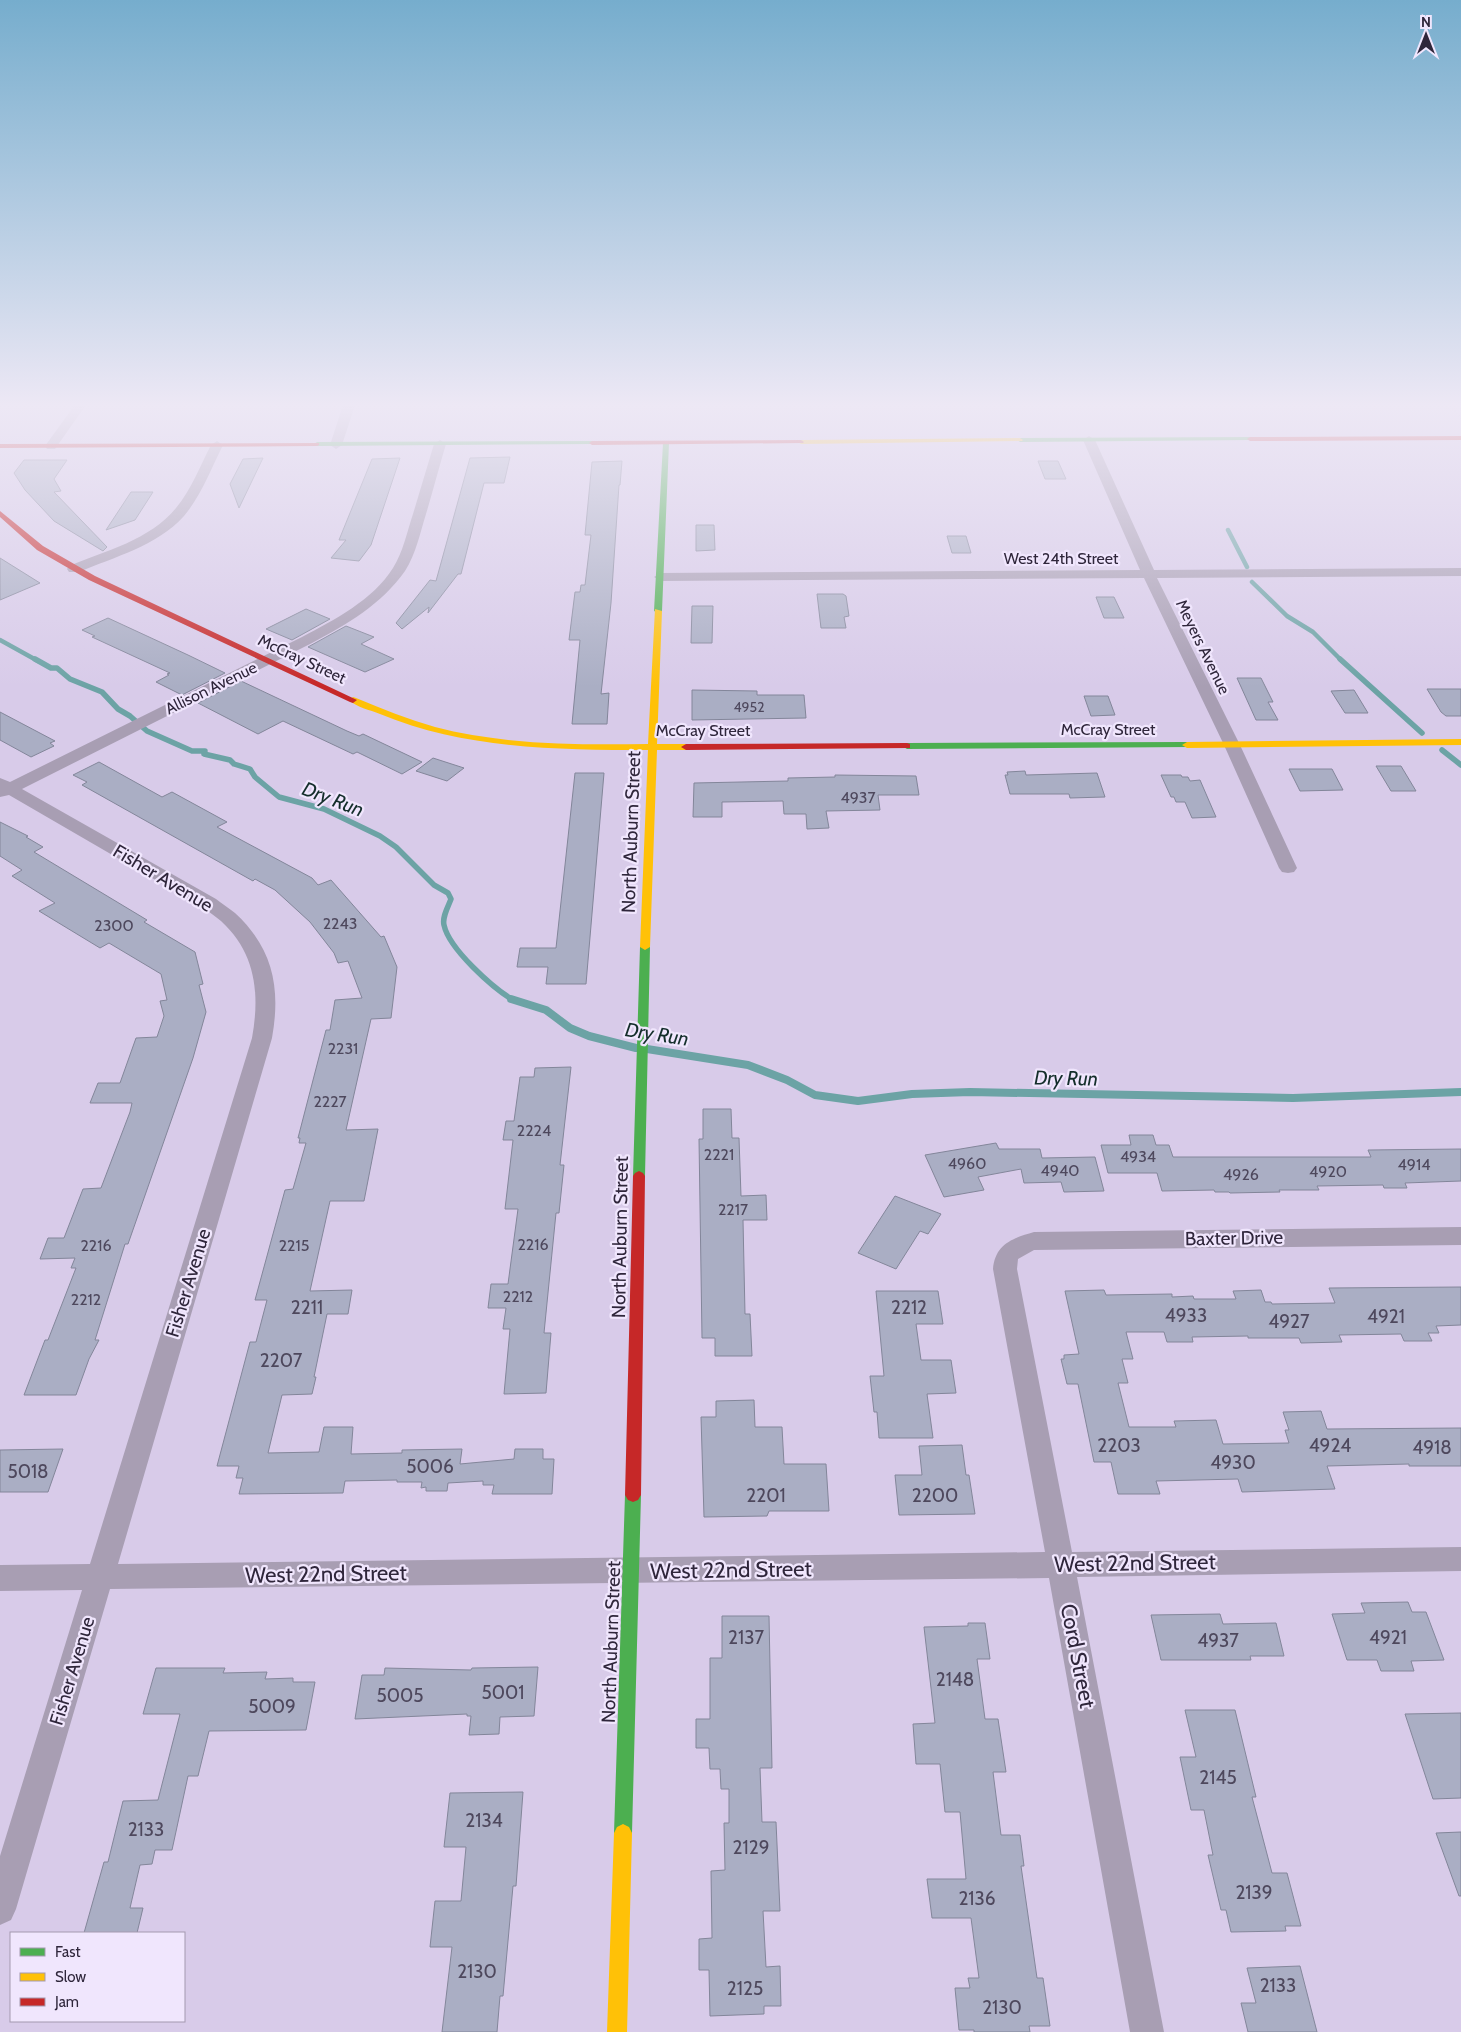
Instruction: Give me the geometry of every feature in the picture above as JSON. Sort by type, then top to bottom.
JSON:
[{"type":"street","points":[[74,568],[140,540],[172,520],[189,497]]},
{"type":"street","name":"Allison Avenue","points":[[3,788],[267,660],[340,622],[364,606],[392,578],[405,559],[424,497]]},
{"type":"street","name":"North Auburn Street","points":[[617,2032],[631,1571],[641,1073],[651,747],[664,497]]},
{"type":"street","name":"Meyers Avenue","points":[[1114,497],[1149,575],[1232,745],[1288,868]]},
{"type":"street","name":"McCray Street","points":[[0,513],[35,544],[74,568],[375,711],[436,731],[516,745],[651,747],[1232,745],[1461,742]]},
{"type":"street","name":"West 24th Street","points":[[661,577],[1461,572]]},
{"type":"street","name":"Fisher Avenue","points":[[0,1909],[262,1038],[267,1009],[267,989],[263,969],[256,951],[226,916],[209,903],[3,788]]},
{"type":"street","name":"Baxter Drive","points":[[1010,1252],[1014,1247],[1023,1242],[1034,1241],[1461,1236]]},
{"type":"street","name":"Cord Street","points":[[1010,1252],[1005,1261],[1004,1268],[1147,2032]]},
{"type":"street","name":"West 22nd Street","points":[[0,1578],[1461,1559]]},
{"type":"building","points":[[31,497],[59,497],[107,547],[103,551],[54,521]]},
{"type":"building","points":[[128,497],[150,497],[135,520],[106,530]]},
{"type":"building","points":[[235,497],[244,497],[239,508]]},
{"type":"building","points":[[357,497],[387,497],[371,545],[359,561],[331,558],[346,540],[339,540]]},
{"type":"building","points":[[459,497],[481,497],[461,574],[458,574],[428,613],[429,607],[402,629],[396,623],[430,580],[436,581]]},
{"type":"building","points":[[589,497],[618,497],[611,603],[601,694],[609,693],[607,724],[572,724],[580,640],[569,640],[575,592],[580,592],[581,585],[585,585],[591,535],[585,535]]},
{"type":"building","points":[[696,525],[714,525],[715,550],[696,551]]},
{"type":"building","points":[[947,536],[966,536],[971,553],[952,553]]},
{"type":"building","points":[[0,558],[40,583],[0,600]]},
{"type":"building","points":[[817,594],[843,594],[846,596],[849,616],[844,617],[846,628],[821,628]]},
{"type":"building","points":[[1096,597],[1114,597],[1124,618],[1104,618]]},
{"type":"building","points":[[692,606],[713,606],[712,643],[691,643]]},
{"type":"building","points":[[306,609],[330,619],[292,640],[266,629]]},
{"type":"building","points":[[108,618],[225,673],[182,695],[156,682],[170,673],[92,637],[95,636],[82,630]]},
{"type":"building","points":[[346,626],[374,637],[361,644],[394,659],[365,672],[308,647]]},
{"type":"building","points":[[1237,678],[1261,678],[1273,702],[1268,702],[1278,720],[1256,720]]},
{"type":"building","points":[[241,681],[347,731],[359,736],[363,734],[422,762],[402,774],[357,752],[353,754],[283,721],[258,734],[198,703]]},
{"type":"building","points":[[1427,689],[1461,689],[1461,716],[1446,716],[1441,712]]},
{"type":"building","points":[[692,690],[757,691],[757,695],[804,695],[806,718],[692,720]]},
{"type":"building","points":[[1354,690],[1368,713],[1345,713],[1331,691]]},
{"type":"building","points":[[1084,696],[1108,696],[1115,715],[1091,716]]},
{"type":"building","points":[[0,712],[55,741],[50,743],[54,746],[31,757],[0,740]]},
{"type":"building","points":[[433,758],[464,768],[447,781],[416,771]]},
{"type":"building","points":[[99,762],[162,797],[172,792],[227,822],[217,827],[312,878],[318,885],[331,880],[381,937],[384,936],[397,967],[391,1018],[371,1019],[346,1130],[378,1129],[364,1201],[330,1201],[310,1291],[352,1290],[348,1314],[327,1314],[312,1394],[282,1395],[268,1453],[319,1452],[324,1427],[353,1427],[351,1454],[402,1453],[402,1450],[462,1449],[460,1464],[514,1459],[515,1449],[543,1449],[543,1459],[554,1459],[552,1494],[492,1494],[494,1485],[483,1485],[483,1481],[448,1483],[447,1491],[426,1491],[426,1487],[421,1488],[422,1482],[397,1482],[397,1480],[345,1481],[343,1493],[239,1494],[243,1478],[236,1478],[239,1466],[217,1466],[250,1342],[256,1342],[267,1300],[255,1300],[285,1190],[293,1189],[306,1143],[299,1143],[300,1138],[298,1138],[326,1030],[330,1030],[335,1000],[362,998],[348,961],[338,963],[334,953],[310,922],[275,890],[255,879],[253,881],[82,785],[87,782],[73,775]]},
{"type":"building","points":[[1376,766],[1401,766],[1416,791],[1391,791]]},
{"type":"building","points":[[1289,769],[1332,769],[1343,790],[1300,791]]},
{"type":"building","points":[[1025,771],[1026,775],[1097,773],[1105,797],[1070,798],[1069,794],[1010,794],[1005,775],[1008,775],[1007,772]]},
{"type":"building","points":[[575,773],[604,773],[586,984],[546,984],[548,967],[517,967],[520,948],[556,948]]},
{"type":"building","points":[[835,775],[916,776],[919,795],[878,795],[880,810],[826,811],[829,828],[807,829],[806,814],[784,814],[783,801],[722,802],[722,817],[693,817],[694,783],[788,781],[788,778],[835,777]]},
{"type":"building","points":[[1161,775],[1181,775],[1182,777],[1188,777],[1190,781],[1200,780],[1216,817],[1192,818],[1185,802],[1176,802],[1174,797],[1171,797]]},
{"type":"building","points":[[0,822],[28,836],[26,837],[43,847],[34,852],[147,920],[144,922],[195,952],[203,984],[199,985],[206,1012],[193,1058],[128,1244],[125,1244],[95,1340],[99,1340],[89,1359],[76,1395],[24,1395],[76,1268],[71,1268],[75,1258],[40,1259],[48,1238],[64,1238],[83,1189],[101,1188],[130,1112],[132,1103],[90,1103],[98,1083],[120,1083],[136,1038],[157,1037],[164,1016],[160,1001],[167,1000],[161,974],[109,943],[100,948],[39,911],[55,903],[12,876],[22,870],[0,856]]},
{"type":"building","points":[[571,1067],[560,1165],[564,1165],[559,1213],[556,1213],[544,1333],[551,1333],[546,1393],[504,1394],[510,1329],[503,1329],[506,1308],[488,1308],[491,1284],[508,1284],[518,1209],[505,1209],[513,1140],[503,1140],[506,1121],[514,1121],[520,1077],[534,1077],[535,1068]]},
{"type":"building","points":[[703,1109],[731,1109],[732,1138],[739,1138],[741,1196],[766,1195],[767,1220],[743,1220],[745,1314],[750,1314],[752,1356],[715,1356],[715,1338],[702,1338],[699,1139],[703,1139]]},
{"type":"building","points":[[1129,1135],[1153,1135],[1156,1145],[1169,1145],[1173,1157],[1371,1157],[1368,1150],[1461,1149],[1461,1181],[1405,1183],[1407,1188],[1384,1188],[1383,1185],[1317,1186],[1319,1190],[1279,1190],[1280,1192],[1162,1191],[1157,1173],[1108,1173],[1101,1145],[1131,1145]]},
{"type":"building","points":[[996,1143],[999,1149],[1040,1149],[1042,1158],[1095,1157],[1104,1191],[1064,1192],[1061,1182],[1024,1183],[1021,1169],[978,1177],[984,1190],[944,1197],[925,1155]]},
{"type":"building","points":[[895,1196],[941,1214],[928,1234],[920,1231],[896,1269],[858,1253]]},
{"type":"building","points":[[1461,1287],[1461,1325],[1436,1326],[1439,1333],[1428,1333],[1432,1341],[1404,1341],[1401,1334],[1339,1335],[1342,1342],[1301,1343],[1299,1338],[1248,1338],[1248,1336],[1192,1337],[1193,1342],[1167,1342],[1164,1332],[1126,1332],[1133,1359],[1122,1359],[1128,1383],[1118,1383],[1129,1427],[1176,1427],[1174,1421],[1216,1420],[1223,1444],[1289,1443],[1285,1430],[1289,1430],[1283,1412],[1321,1411],[1327,1429],[1461,1428],[1461,1466],[1409,1466],[1409,1464],[1327,1466],[1335,1489],[1242,1492],[1238,1479],[1156,1481],[1160,1494],[1118,1494],[1111,1462],[1094,1462],[1078,1384],[1067,1384],[1061,1359],[1064,1359],[1064,1355],[1079,1354],[1065,1291],[1104,1290],[1106,1295],[1172,1294],[1172,1297],[1193,1296],[1194,1299],[1236,1299],[1233,1291],[1261,1290],[1265,1302],[1271,1302],[1272,1304],[1335,1303],[1329,1288]]},
{"type":"building","points":[[876,1291],[938,1291],[943,1324],[916,1324],[921,1360],[951,1360],[956,1393],[927,1394],[933,1438],[879,1438],[877,1412],[874,1412],[870,1376],[884,1376]]},
{"type":"building","points":[[754,1400],[755,1427],[782,1427],[784,1464],[826,1464],[829,1511],[769,1511],[767,1516],[704,1517],[701,1417],[716,1417],[716,1401]]},
{"type":"building","points":[[962,1445],[966,1475],[969,1475],[975,1514],[899,1515],[895,1475],[922,1475],[919,1446]]},
{"type":"building","points":[[63,1449],[48,1492],[0,1492],[0,1450]]},
{"type":"building","points":[[1408,1602],[1412,1612],[1426,1612],[1444,1660],[1411,1661],[1414,1671],[1381,1671],[1377,1660],[1347,1660],[1332,1614],[1365,1613],[1361,1603]]},
{"type":"building","points":[[1220,1614],[1223,1624],[1276,1623],[1284,1656],[1250,1656],[1251,1660],[1161,1660],[1151,1615]]},
{"type":"building","points":[[722,1616],[769,1616],[772,1768],[760,1768],[762,1822],[776,1822],[780,1911],[763,1911],[766,1967],[780,1966],[781,2006],[764,2006],[764,2014],[710,2016],[709,1970],[699,1970],[699,1939],[712,1938],[711,1871],[725,1870],[724,1823],[729,1823],[729,1789],[721,1789],[720,1769],[710,1769],[709,1748],[696,1748],[696,1719],[710,1719],[710,1658],[722,1658]]},
{"type":"building","points":[[968,1623],[985,1623],[990,1659],[977,1659],[985,1719],[998,1719],[1006,1772],[993,1772],[1001,1835],[1020,1835],[1024,1866],[1021,1866],[1037,1978],[1043,1978],[1050,2026],[1029,2026],[1030,2032],[974,2032],[974,2030],[959,2030],[955,1988],[970,1988],[968,1978],[979,1978],[971,1918],[932,1918],[927,1879],[966,1879],[960,1812],[945,1812],[940,1764],[916,1764],[913,1724],[935,1723],[924,1627],[968,1626]]},
{"type":"building","points":[[538,1667],[534,1716],[500,1717],[499,1734],[469,1735],[471,1716],[467,1716],[467,1714],[355,1719],[362,1675],[384,1675],[385,1668],[471,1670],[472,1668]]},
{"type":"building","points":[[156,1668],[225,1668],[223,1673],[267,1672],[265,1679],[293,1678],[293,1682],[315,1682],[306,1730],[209,1731],[198,1776],[188,1776],[172,1850],[155,1850],[152,1864],[140,1865],[130,1908],[143,1908],[137,1932],[84,1932],[104,1862],[108,1862],[123,1801],[158,1800],[180,1714],[143,1714]]},
{"type":"building","points":[[1185,1710],[1235,1710],[1256,1797],[1252,1797],[1272,1873],[1287,1873],[1301,1926],[1285,1926],[1286,1931],[1231,1932],[1226,1910],[1221,1910],[1208,1855],[1213,1855],[1204,1810],[1191,1810],[1180,1757],[1196,1757]]},
{"type":"building","points":[[1461,1713],[1461,1798],[1433,1799],[1405,1714]]},
{"type":"building","points":[[523,1792],[516,1886],[513,1886],[503,1996],[500,1996],[497,2032],[442,2032],[452,1947],[430,1947],[435,1901],[461,1901],[466,1847],[444,1847],[450,1793]]},
{"type":"building","points":[[1461,1832],[1461,1896],[1459,1896],[1436,1833]]},
{"type":"building","points":[[1300,1966],[1317,2032],[1248,2032],[1241,2003],[1256,2003],[1247,1968]]},
{"type":"waterway","points":[[1228,530],[1247,567]]},
{"type":"waterway","points":[[1252,582],[1287,616],[1313,632],[1340,659]]},
{"type":"waterway","name":"Dry Run","points":[[0,640],[38,661]]},
{"type":"waterway","name":"Dry Run","points":[[35,659],[51,668],[57,668],[70,679],[102,692],[118,709],[130,716],[147,731],[192,751],[205,751],[204,754],[230,760],[234,764],[250,769],[255,777],[279,797],[324,809],[380,836],[396,847],[434,885],[448,893],[451,899],[444,919],[444,925],[454,945],[494,987],[512,999]]},
{"type":"waterway","points":[[1340,659],[1422,733]]},
{"type":"waterway","points":[[1442,750],[1461,765]]},
{"type":"waterway","name":"Dry Run","points":[[512,999],[546,1010],[570,1028],[589,1036],[636,1048]]},
{"type":"waterway","name":"Dry Run","points":[[647,1049],[748,1065],[787,1080],[815,1095],[858,1101],[912,1094],[970,1092],[1293,1098],[1461,1092]]},
{"type":"traffic: fast","points":[[658,611],[663,497]]},
{"type":"traffic: fast","points":[[907,746],[1187,745]]},
{"type":"traffic: fast","points":[[639,1176],[645,947]]},
{"type":"traffic: fast","points":[[623,1833],[633,1495]]},
{"type":"traffic: slow","points":[[645,947],[658,611]]},
{"type":"traffic: slow","points":[[353,700],[394,717],[476,738],[558,746],[686,747]]},
{"type":"traffic: slow","points":[[1187,745],[1461,742]]},
{"type":"traffic: slow","points":[[617,2032],[623,1833]]},
{"type":"traffic: jam","points":[[0,513],[40,548],[92,578],[353,700]]},
{"type":"traffic: jam","points":[[686,747],[907,746]]},
{"type":"traffic: jam","points":[[633,1495],[639,1176]]}]
